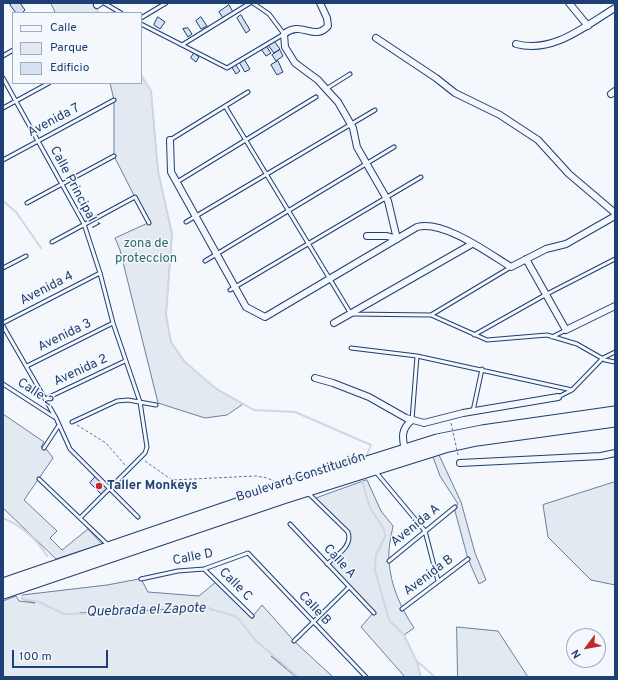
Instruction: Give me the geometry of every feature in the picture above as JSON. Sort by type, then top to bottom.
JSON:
[{"type":"highway","name":"Boulevard Constitución","points":[[3,584],[285,488],[437,440],[482,431],[615,412]]},
{"type":"highway","name":"Boulevard Constitución","points":[[3,593],[305,491],[445,447],[477,440],[615,420]]},
{"type":"street","points":[[320,3],[327,18],[328,26],[323,32],[315,33],[302,29],[290,30],[284,34],[285,47],[295,63],[318,80],[338,102],[351,125],[357,147],[386,198],[397,239]]},
{"type":"street","points":[[568,3],[588,26]]},
{"type":"street","points":[[516,44],[526,47],[541,46],[555,42],[588,26],[615,8]]},
{"type":"street","points":[[170,140],[171,172],[217,254],[233,289],[246,307],[265,317],[417,227],[424,225],[448,231],[512,267],[546,249],[566,244],[578,238],[615,215],[570,174],[538,140],[500,114],[455,93],[436,78],[376,38]]},
{"type":"street","points":[[367,236],[387,236],[397,239]]},
{"type":"street","points":[[334,323],[472,244]]},
{"type":"street","points":[[526,260],[566,330],[615,306]]},
{"type":"street","points":[[315,378],[333,383],[369,397],[412,420],[424,423],[473,412],[558,397]]},
{"type":"street","points":[[405,450],[402,438],[403,430],[412,420]]},
{"type":"street","points":[[460,463],[601,456],[615,453]]},
{"type":"lane","points":[[142,17],[166,3]]},
{"type":"lane","points":[[182,45],[250,3]]},
{"type":"lane","points":[[142,25],[226,68],[284,34],[269,14],[253,3]]},
{"type":"lane","points":[[100,4],[120,12]]},
{"type":"lane","points":[[3,56],[12,51]]},
{"type":"lane","points":[[326,89],[350,74]]},
{"type":"lane","name":"Calle Principal 1","points":[[3,78],[84,224],[100,273],[113,323],[140,402],[147,447],[145,453],[139,460]]},
{"type":"lane","points":[[3,108],[46,84]]},
{"type":"lane","points":[[170,140],[248,92]]},
{"type":"lane","points":[[177,182],[316,97]]},
{"type":"lane","name":"Avenida 7","points":[[3,160],[114,100]]},
{"type":"lane","points":[[225,106],[351,314],[431,315],[487,340],[547,335],[577,344],[603,358],[615,362]]},
{"type":"lane","points":[[186,222],[375,110]]},
{"type":"lane","points":[[205,261],[394,147]]},
{"type":"lane","points":[[27,204],[114,156]]},
{"type":"lane","points":[[233,289],[421,177]]},
{"type":"lane","points":[[52,242],[135,197],[149,223]]},
{"type":"lane","points":[[3,268],[26,256]]},
{"type":"lane","points":[[474,335],[545,295],[615,259]]},
{"type":"lane","points":[[431,315],[512,267]]},
{"type":"lane","name":"Avenida 4","points":[[3,323],[100,273]]},
{"type":"lane","name":"Avenida 3","points":[[27,366],[113,323]]},
{"type":"lane","points":[[3,326],[56,418],[70,449],[138,517]]},
{"type":"lane","points":[[552,337],[566,330]]},
{"type":"lane","points":[[351,348],[417,356],[482,369],[572,390]]},
{"type":"lane","points":[[558,397],[572,390],[603,358],[615,352]]},
{"type":"lane","points":[[412,420],[417,356]]},
{"type":"lane","name":"Avenida 2","points":[[45,399],[125,361]]},
{"type":"lane","points":[[473,412],[482,369]]},
{"type":"lane","name":"Calle 2","points":[[3,384],[56,418]]},
{"type":"lane","points":[[72,422],[117,401],[140,402],[156,405]]},
{"type":"lane","points":[[44,448],[59,425]]},
{"type":"lane","points":[[80,518],[139,460]]},
{"type":"lane","points":[[373,469],[426,531],[438,581]]},
{"type":"lane","points":[[40,479],[106,543]]},
{"type":"lane","points":[[305,491],[348,532],[350,537],[349,544],[327,564]]},
{"type":"lane","name":"Avenida A","points":[[389,561],[455,507]]},
{"type":"lane","name":"Calle A","points":[[290,524],[374,614]]},
{"type":"lane","name":"Calle D","points":[[141,579],[178,571],[204,569],[248,553]]},
{"type":"lane","name":"Calle B","points":[[248,553],[366,677]]},
{"type":"lane","name":"Avenida B","points":[[402,609],[468,559]]},
{"type":"lane","name":"Calle C","points":[[204,569],[252,616]]},
{"type":"lane","points":[[294,641],[349,587]]},
{"type":"path","points":[[72,422],[106,443],[126,465]]},
{"type":"path","points":[[450,423],[458,455]]},
{"type":"path","points":[[139,460],[149,463],[164,476],[172,480],[256,476],[267,478],[285,488]]},
{"type":"green space","points":[[51,3],[92,3],[98,12],[56,12]]},
{"type":"green space","name":"zona de proteccion","points":[[142,77],[151,91],[158,171],[172,234],[166,315],[171,342],[184,361],[215,388],[243,404],[227,415],[205,418],[158,403],[120,250],[115,238],[148,223],[114,156],[114,100],[110,84],[142,84]]},
{"type":"green space","points":[[3,414],[44,442],[41,447],[47,450],[53,458],[24,500],[57,531],[50,538],[62,550],[88,529],[102,544],[56,559],[3,508]]},
{"type":"green space","points":[[439,455],[461,502],[475,553],[486,580],[479,584],[468,559],[455,511],[455,507],[458,504],[440,476],[433,457]]},
{"type":"green space","points":[[367,480],[381,511],[393,526],[389,552],[390,569],[397,596],[414,628],[404,635],[417,662],[421,677],[405,677],[361,627],[373,613],[327,564],[346,546],[348,542],[347,532],[314,499]]},
{"type":"green space","points":[[615,482],[615,585],[591,580],[548,537],[543,505]]},
{"type":"green space","points":[[141,579],[148,592],[199,596],[217,581],[253,616],[262,605],[294,641],[333,677],[298,677],[271,656],[296,677],[3,677],[3,601],[16,596],[19,601],[35,603],[22,599],[22,595],[107,585]],"holes":[[[208,608],[141,613],[80,613]]]},
{"type":"green space","points":[[457,627],[498,631],[528,677],[458,677]]},
{"type":"building","points":[[13,3],[20,3],[25,10],[23,12],[15,12],[10,5]]},
{"type":"building","points":[[229,5],[233,12],[223,18],[219,12]]},
{"type":"building","points":[[241,15],[250,30],[246,33],[237,18]]},
{"type":"building","points":[[158,17],[165,22],[160,29],[154,25]]},
{"type":"building","points":[[201,17],[207,26],[201,29],[196,21]]},
{"type":"building","points":[[188,28],[192,34],[188,37],[183,29]]},
{"type":"building","points":[[274,41],[280,49],[274,53],[268,45]]},
{"type":"building","points":[[266,46],[271,53],[266,56],[261,49]]},
{"type":"building","points":[[280,50],[283,56],[276,61],[272,55]]},
{"type":"building","points":[[194,53],[199,57],[196,62],[191,58]]},
{"type":"building","points":[[244,59],[250,69],[245,72],[239,62]]},
{"type":"building","points":[[278,61],[283,72],[277,75],[271,65]]},
{"type":"building","points":[[235,64],[240,71],[236,74],[231,66]]},
{"type":"building","name":"Taller Monkeys","points":[[96,476],[109,489],[102,495],[90,483]]},
{"type":"waterway","points":[[92,3],[98,12]]},
{"type":"waterway","points":[[142,77],[151,91],[158,171],[172,234],[166,315],[171,342],[184,361],[215,388],[254,410],[295,412],[371,445],[367,455]]},
{"type":"waterway","points":[[3,201],[16,212],[41,248]]},
{"type":"waterway","points":[[361,477],[370,508],[384,529],[385,537],[376,555],[375,570],[389,620],[404,635],[417,662],[421,677]]},
{"type":"waterway","name":"Quebrada el Zapote","points":[[3,518],[28,533],[47,556]]},
{"type":"waterway","name":"Quebrada el Zapote","points":[[22,595],[22,599],[39,602],[64,614],[141,613],[208,608],[237,617],[255,640],[298,677]]},
{"type":"waterway","points":[[418,662],[435,677]]},
{"type":"place","name":"Taller Monkeys","points":[[99,486]]}]
